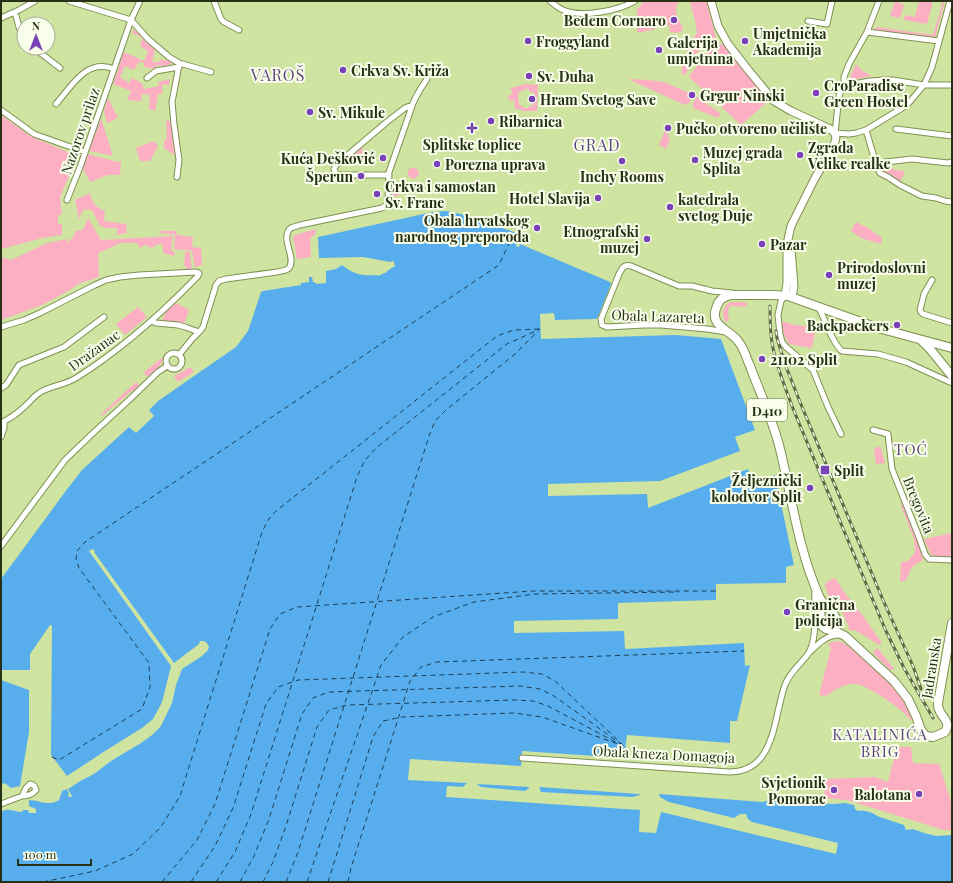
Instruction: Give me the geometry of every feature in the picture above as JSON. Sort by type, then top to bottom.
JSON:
[{"type":"main road","name":"D410","points":[[739,295],[788,296],[878,328],[952,348]]},
{"type":"main road","name":"Obala kneza Domagoja","points":[[739,295],[723,297],[718,303],[715,311],[715,318],[724,330],[738,340],[744,350],[774,431],[801,545],[819,598],[821,623],[825,628],[830,630],[834,629],[838,622],[819,598]]},
{"type":"main road","name":"D410","points":[[920,340],[930,349],[952,376]]},
{"type":"main road","points":[[940,361],[942,351],[952,348]]},
{"type":"main road","name":"Jadranska","points":[[843,635],[894,681],[908,699],[923,734],[926,736],[937,736],[945,732],[948,723],[939,711],[938,703],[952,623]]},
{"type":"main road","points":[[830,630],[843,635]]},
{"type":"street","points":[[2,16],[15,12],[35,1]]},
{"type":"street","points":[[69,1],[131,20],[162,51],[179,65]]},
{"type":"street","name":"Nazorov prilaz","points":[[67,200],[131,20],[140,1]]},
{"type":"street","points":[[214,1],[221,19],[239,30]]},
{"type":"street","points":[[551,1],[562,10],[578,13],[605,11],[622,7],[635,1]]},
{"type":"street","points":[[808,20],[827,24],[832,1]]},
{"type":"street","points":[[847,85],[844,82],[844,77],[849,64],[867,32],[879,1]]},
{"type":"street","points":[[712,3],[718,26],[728,44],[774,101],[835,133],[850,134],[866,130],[907,105],[924,85],[932,67],[950,1]]},
{"type":"street","points":[[15,12],[16,16]]},
{"type":"street","points":[[867,32],[938,41]]},
{"type":"street","points":[[44,56],[60,68]]},
{"type":"street","points":[[177,177],[179,160],[172,102],[179,65]]},
{"type":"street","points":[[147,78],[156,71],[179,65],[212,72]]},
{"type":"street","name":"Nazorov prilaz","points":[[56,104],[81,74],[90,68],[99,66],[114,69]]},
{"type":"street","points":[[179,354],[203,327],[216,285],[219,281],[285,271],[288,268],[291,261],[287,240],[289,229],[300,225],[382,208],[388,203],[388,175],[412,105],[422,85],[427,79]]},
{"type":"street","points":[[841,434],[813,370],[782,342],[778,315],[781,301],[788,296],[787,244],[789,232],[797,212],[835,142],[839,96],[842,88],[847,85],[885,80],[924,85],[952,85]]},
{"type":"street","points":[[388,175],[342,175],[336,174],[335,167],[404,108],[412,105]]},
{"type":"street","points":[[1,110],[34,134],[85,152]]},
{"type":"street","points":[[896,129],[952,136]]},
{"type":"street","points":[[866,130],[880,173],[922,196],[952,202]]},
{"type":"street","points":[[876,164],[912,159],[948,163],[952,162]]},
{"type":"street","name":"Obala Lazareta","points":[[732,335],[717,330],[670,326],[644,325],[609,327],[604,326],[601,322],[602,315],[624,266],[631,266],[679,286],[692,286],[709,291],[728,292],[739,295]]},
{"type":"street","name":"Dražanac","points":[[1,327],[40,313],[110,279],[139,275],[200,273],[176,299],[111,355],[68,383],[40,391],[22,409],[12,417],[2,422],[4,428],[1,437]]},
{"type":"street","points":[[932,280],[924,294],[921,312],[923,314],[952,323]]},
{"type":"street","points":[[818,307],[840,350],[845,352],[878,354],[906,362],[952,383]]},
{"type":"street","points":[[1,388],[6,384],[19,364],[64,347],[104,317]]},
{"type":"street","points":[[152,321],[185,327],[199,332]]},
{"type":"street","points":[[167,366],[166,362],[168,356],[172,353],[179,354]]},
{"type":"street","points":[[167,366],[174,370],[181,367],[182,359],[179,354]]},
{"type":"street","points":[[1,546],[65,460],[158,372],[167,366]]},
{"type":"street","name":"Bregovita","points":[[873,430],[888,434],[892,469],[925,554],[929,559],[952,560]]},
{"type":"street","name":"Obala kneza Domagoja","points":[[522,758],[729,772],[748,769],[756,764],[766,751],[773,732],[785,683],[809,652],[814,635],[815,587]]},
{"type":"street","points":[[809,652],[827,637],[843,635]]},
{"type":"street","points":[[1,804],[22,796]]},
{"type":"shaded area","points":[[644,1],[681,1],[678,3],[676,10],[683,30],[678,33],[671,32],[669,31],[670,26],[658,22],[654,30],[637,32],[637,10]]},
{"type":"shaded area","points":[[688,1],[706,1],[716,37],[693,56],[684,49],[684,41],[691,41],[697,33],[690,2]]},
{"type":"shaded area","points":[[895,1],[904,5],[900,18],[890,16]]},
{"type":"shaded area","points":[[919,1],[933,1],[927,24],[904,20],[905,15],[915,17]]},
{"type":"shaded area","points":[[943,1],[945,1],[935,37],[932,38],[874,30],[876,27],[933,35]]},
{"type":"shaded area","points":[[133,29],[144,38],[155,50],[152,62],[159,62],[160,59],[166,61],[167,58],[172,64],[167,65],[167,68],[161,69],[161,65],[156,66],[155,69],[144,67],[144,63],[139,62],[134,70],[125,66],[120,77],[129,83],[132,78],[142,83],[144,89],[159,86],[158,82],[170,79],[169,85],[162,84],[162,94],[158,94],[155,111],[149,109],[150,95],[142,94],[141,101],[127,100],[131,91],[113,84],[124,52],[144,61],[148,51],[140,46],[143,38],[132,33]]},
{"type":"shaded area","points":[[722,44],[726,45],[768,100],[741,125],[689,77],[712,49]]},
{"type":"shaded area","points":[[685,55],[692,58],[691,64],[685,75],[681,73]]},
{"type":"shaded area","points":[[856,64],[861,70],[872,76],[851,80],[850,77]]},
{"type":"shaded area","points":[[630,79],[664,82],[694,95],[689,103],[685,105]]},
{"type":"shaded area","points":[[526,84],[538,85],[537,111],[521,111],[521,109],[515,109],[514,100],[509,101],[508,95],[512,95],[511,88]],"holes":[[[528,89],[530,92],[534,92],[533,106],[523,108],[523,106],[519,105],[519,91]]]},
{"type":"shaded area","points":[[697,97],[721,114],[718,118],[693,108],[693,103]]},
{"type":"shaded area","points":[[108,98],[118,118],[107,123],[104,112]]},
{"type":"shaded area","points":[[1,115],[30,136],[77,156],[60,198],[62,215],[58,215],[58,224],[62,224],[62,235],[42,238],[1,249]]},
{"type":"shaded area","points":[[101,118],[113,156],[89,151]]},
{"type":"shaded area","points":[[166,121],[171,121],[175,155],[164,148],[164,140],[167,139]]},
{"type":"shaded area","points":[[665,131],[669,135],[668,138],[670,139],[666,149],[659,145]]},
{"type":"shaded area","points":[[154,141],[158,146],[150,161],[140,161],[136,148]]},
{"type":"shaded area","points":[[361,148],[363,148],[362,152],[364,153],[365,149],[368,150],[362,163],[349,159]]},
{"type":"shaded area","points":[[88,154],[118,162],[121,161],[120,175],[108,175],[90,182],[82,167]]},
{"type":"shaded area","points":[[890,165],[894,170],[905,171],[900,183],[882,172],[882,166]]},
{"type":"shaded area","points":[[413,167],[417,169],[419,173],[417,177],[413,179],[409,177],[407,173],[409,169]]},
{"type":"shaded area","points":[[396,182],[410,188],[410,190],[394,197],[392,184]]},
{"type":"shaded area","points":[[90,193],[95,205],[105,211],[104,221],[126,224],[127,233],[117,235],[117,228],[106,228],[100,226],[92,210],[85,209],[79,219],[75,200]]},
{"type":"shaded area","points":[[88,218],[101,240],[173,236],[171,250],[175,252],[174,256],[163,253],[163,245],[158,244],[152,248],[145,245],[140,248],[137,243],[121,243],[98,253],[99,277],[78,284],[42,305],[1,320],[1,257],[11,260],[47,243],[67,239],[68,243],[74,236],[75,231],[83,230]]},
{"type":"shaded area","points":[[856,222],[882,238],[881,244],[861,238],[851,231]]},
{"type":"shaded area","points":[[315,229],[316,233],[310,239],[311,257],[297,259],[293,236]]},
{"type":"shaded area","points":[[159,231],[176,231],[177,235],[193,237],[192,247],[201,248],[202,265],[195,267],[192,251],[174,249],[175,235],[159,233]]},
{"type":"shaded area","points":[[185,252],[190,252],[192,271],[186,272],[186,267],[184,265]]},
{"type":"shaded area","points":[[730,302],[747,303],[747,307],[730,306],[728,311],[729,320],[725,322],[723,311],[725,306]]},
{"type":"shaded area","points":[[176,303],[189,310],[184,324],[162,322],[167,311]]},
{"type":"shaded area","points":[[138,307],[147,317],[125,335],[116,324]]},
{"type":"shaded area","points":[[780,321],[816,328],[812,348],[789,344]]},
{"type":"shaded area","points":[[163,357],[160,365],[149,376],[143,373]]},
{"type":"shaded area","points":[[191,368],[194,372],[178,382],[174,376]]},
{"type":"shaded area","points":[[136,382],[140,386],[129,393],[103,415],[100,415]]},
{"type":"shaded area","points":[[876,447],[881,448],[885,463],[876,464],[874,449]]},
{"type":"shaded area","points":[[902,500],[920,542],[919,546],[923,560],[912,567],[906,580],[900,582],[901,562],[908,561],[915,552],[914,539],[901,506]]},
{"type":"shaded area","points":[[952,533],[952,558],[932,555],[930,553],[924,539]]},
{"type":"shaded area","points":[[835,578],[882,643],[879,645],[855,630],[850,631],[843,613],[831,601],[827,592],[825,584]]},
{"type":"shaded area","points":[[839,641],[847,645],[876,669],[901,697],[913,719],[911,720],[875,692],[860,685],[846,685],[826,696],[819,695],[831,648],[828,644]]},
{"type":"shaded area","points":[[877,648],[894,669],[890,670],[873,653]]},
{"type":"shaded area","points":[[897,747],[911,747],[913,763],[939,764],[952,805],[952,830],[944,830],[847,800],[824,798],[825,779],[875,777],[888,782]]},
{"type":"water","points":[[446,211],[461,214],[517,233],[519,235],[516,245],[517,247],[519,247],[520,244],[610,282],[611,284],[596,319],[555,320],[554,313],[540,314],[541,339],[676,335],[721,339],[755,430],[735,437],[740,451],[660,481],[548,484],[548,496],[647,494],[648,508],[748,469],[753,484],[775,475],[794,565],[786,567],[786,583],[716,584],[716,600],[618,603],[618,619],[514,621],[514,633],[624,631],[625,649],[744,643],[745,666],[750,665],[737,721],[730,721],[730,743],[627,735],[624,758],[522,751],[521,766],[410,759],[408,780],[467,783],[463,787],[447,786],[446,797],[640,810],[639,832],[656,833],[661,812],[836,854],[838,843],[752,822],[748,819],[746,814],[740,814],[734,818],[669,802],[660,797],[659,794],[762,802],[771,800],[772,797],[789,801],[807,801],[810,804],[845,803],[854,805],[855,809],[858,811],[871,812],[877,816],[904,825],[906,830],[913,829],[936,836],[952,835],[952,882],[1,882],[1,812],[6,810],[22,812],[23,810],[28,810],[29,813],[36,813],[36,809],[29,806],[29,800],[47,803],[55,802],[59,800],[62,791],[67,789],[69,797],[71,797],[72,796],[68,789],[94,774],[111,761],[152,735],[161,726],[172,703],[176,685],[182,669],[202,656],[209,647],[204,641],[200,641],[199,644],[174,663],[94,552],[95,551],[93,549],[89,551],[171,666],[162,702],[153,719],[142,728],[67,776],[51,755],[52,626],[50,625],[30,654],[30,670],[1,670],[1,579],[82,470],[129,427],[136,433],[154,416],[149,410],[158,401],[236,347],[248,331],[261,292],[301,285],[301,283],[309,282],[309,277],[312,277],[313,282],[316,284],[326,283],[326,271],[336,269],[342,265],[359,274],[378,276],[395,266],[393,261],[390,262],[363,257],[319,258],[318,237],[433,212]]},
{"type":"water","points":[[1,680],[29,690],[29,732],[20,786],[11,788],[6,784],[1,783]]},
{"type":"water","points":[[477,784],[530,787],[525,791],[481,787]]},
{"type":"water","points":[[539,787],[640,795],[632,797],[541,792]]},
{"type":"ferry route","points":[[52,757],[59,760],[142,709],[150,687],[149,663],[79,568],[76,559],[77,551],[85,542],[499,265],[510,241],[518,240]]},
{"type":"ferry route","points":[[43,882],[95,871],[133,854],[161,827],[180,796],[262,532],[268,520],[276,511],[497,336],[514,330],[540,329]]},
{"type":"ferry route","points":[[216,882],[235,852],[251,814],[357,477],[365,460],[376,448],[507,344],[540,329]]},
{"type":"ferry route","points":[[286,882],[298,852],[435,421],[446,410],[515,354],[538,331]]},
{"type":"ferry route","points":[[162,882],[197,840],[215,804],[270,629],[280,614],[297,607],[533,591],[716,591]]},
{"type":"ferry route","points":[[307,882],[381,665],[403,637],[433,617],[474,602],[535,594],[679,592]]},
{"type":"ferry route","points":[[348,882],[351,868],[410,681],[421,667],[437,662],[744,651]]},
{"type":"ferry route","points":[[191,882],[215,846],[233,808],[266,704],[278,687],[298,680],[523,672],[542,674],[555,681],[625,747]]},
{"type":"ferry route","points":[[240,882],[254,856],[269,819],[302,714],[313,698],[329,692],[520,686],[540,689],[554,696],[621,744]]},
{"type":"ferry route","points":[[263,882],[273,862],[286,826],[317,727],[329,710],[347,705],[514,700],[533,701],[548,706],[623,746]]},
{"type":"ferry route","points":[[328,882],[373,737],[383,721],[402,717],[514,713],[542,717],[621,745]]},
{"type":"railway","points":[[770,306],[771,334],[776,361],[794,411],[885,629],[904,668],[933,718]]},
{"type":"railway","points":[[776,331],[785,364],[800,402],[883,600],[913,666],[921,689]]},
{"type":"place","name":"Bedem Cornaro","points":[[674,20]]},
{"type":"place","name":"Froggyland","points":[[528,41]]},
{"type":"place","name":"Umjetnička Akademija","points":[[745,41]]},
{"type":"place","name":"Galerija umjetnina","points":[[659,50]]},
{"type":"place","name":"Crkva Sv. Križa","points":[[343,70]]},
{"type":"place","name":"Sv. Duha","points":[[529,76]]},
{"type":"place","name":"CroParadise Green Hostel","points":[[816,93]]},
{"type":"place","name":"Grgur Ninski","points":[[692,95]]},
{"type":"place","name":"Hram Svetog Save","points":[[532,99]]},
{"type":"place","name":"Sv. Mikule","points":[[310,112]]},
{"type":"place","name":"Ribarnica","points":[[491,121]]},
{"type":"place","name":"Splitske toplice","points":[[472,128]]},
{"type":"place","name":"Pučko otvoreno učilište","points":[[668,128]]},
{"type":"place","name":"Zgrada Velike realke","points":[[800,155]]},
{"type":"place","name":"Kuća Dešković","points":[[383,158]]},
{"type":"place","name":"Muzej grada Splita","points":[[695,160]]},
{"type":"place","name":"Inchy Rooms","points":[[622,161]]},
{"type":"place","name":"Porezna uprava","points":[[437,164]]},
{"type":"place","name":"Šperun","points":[[361,176]]},
{"type":"place","name":"Crkva i samostan Sv. Frane","points":[[377,194]]},
{"type":"place","name":"Hotel Slavija","points":[[598,198]]},
{"type":"place","name":"katedrala svetog Duje","points":[[670,207]]},
{"type":"place","name":"Obala hrvatskog narodnog preporoda","points":[[537,228]]},
{"type":"place","name":"Etnografski muzej","points":[[647,239]]},
{"type":"place","name":"Pazar","points":[[762,244]]},
{"type":"place","name":"Prirodoslovni muzej","points":[[829,275]]},
{"type":"place","name":"Backpackers","points":[[897,325]]},
{"type":"place","name":"21102 Split","points":[[762,359]]},
{"type":"place","name":"Split","points":[[825,470]]},
{"type":"place","name":"Željeznički kolodvor Split","points":[[810,488]]},
{"type":"place","name":"Granična policija","points":[[787,612]]},
{"type":"place","name":"Svjetionik Pomorac","points":[[834,790]]},
{"type":"place","name":"Balotana","points":[[919,794]]},
{"type":"district","name":"VAROŠ","points":[[278,74]]},
{"type":"district","name":"GRAD","points":[[597,144]]},
{"type":"district","name":"TOĆ","points":[[911,449]]},
{"type":"district","name":"KATALINIĆA BRIG","points":[[880,742]]}]
